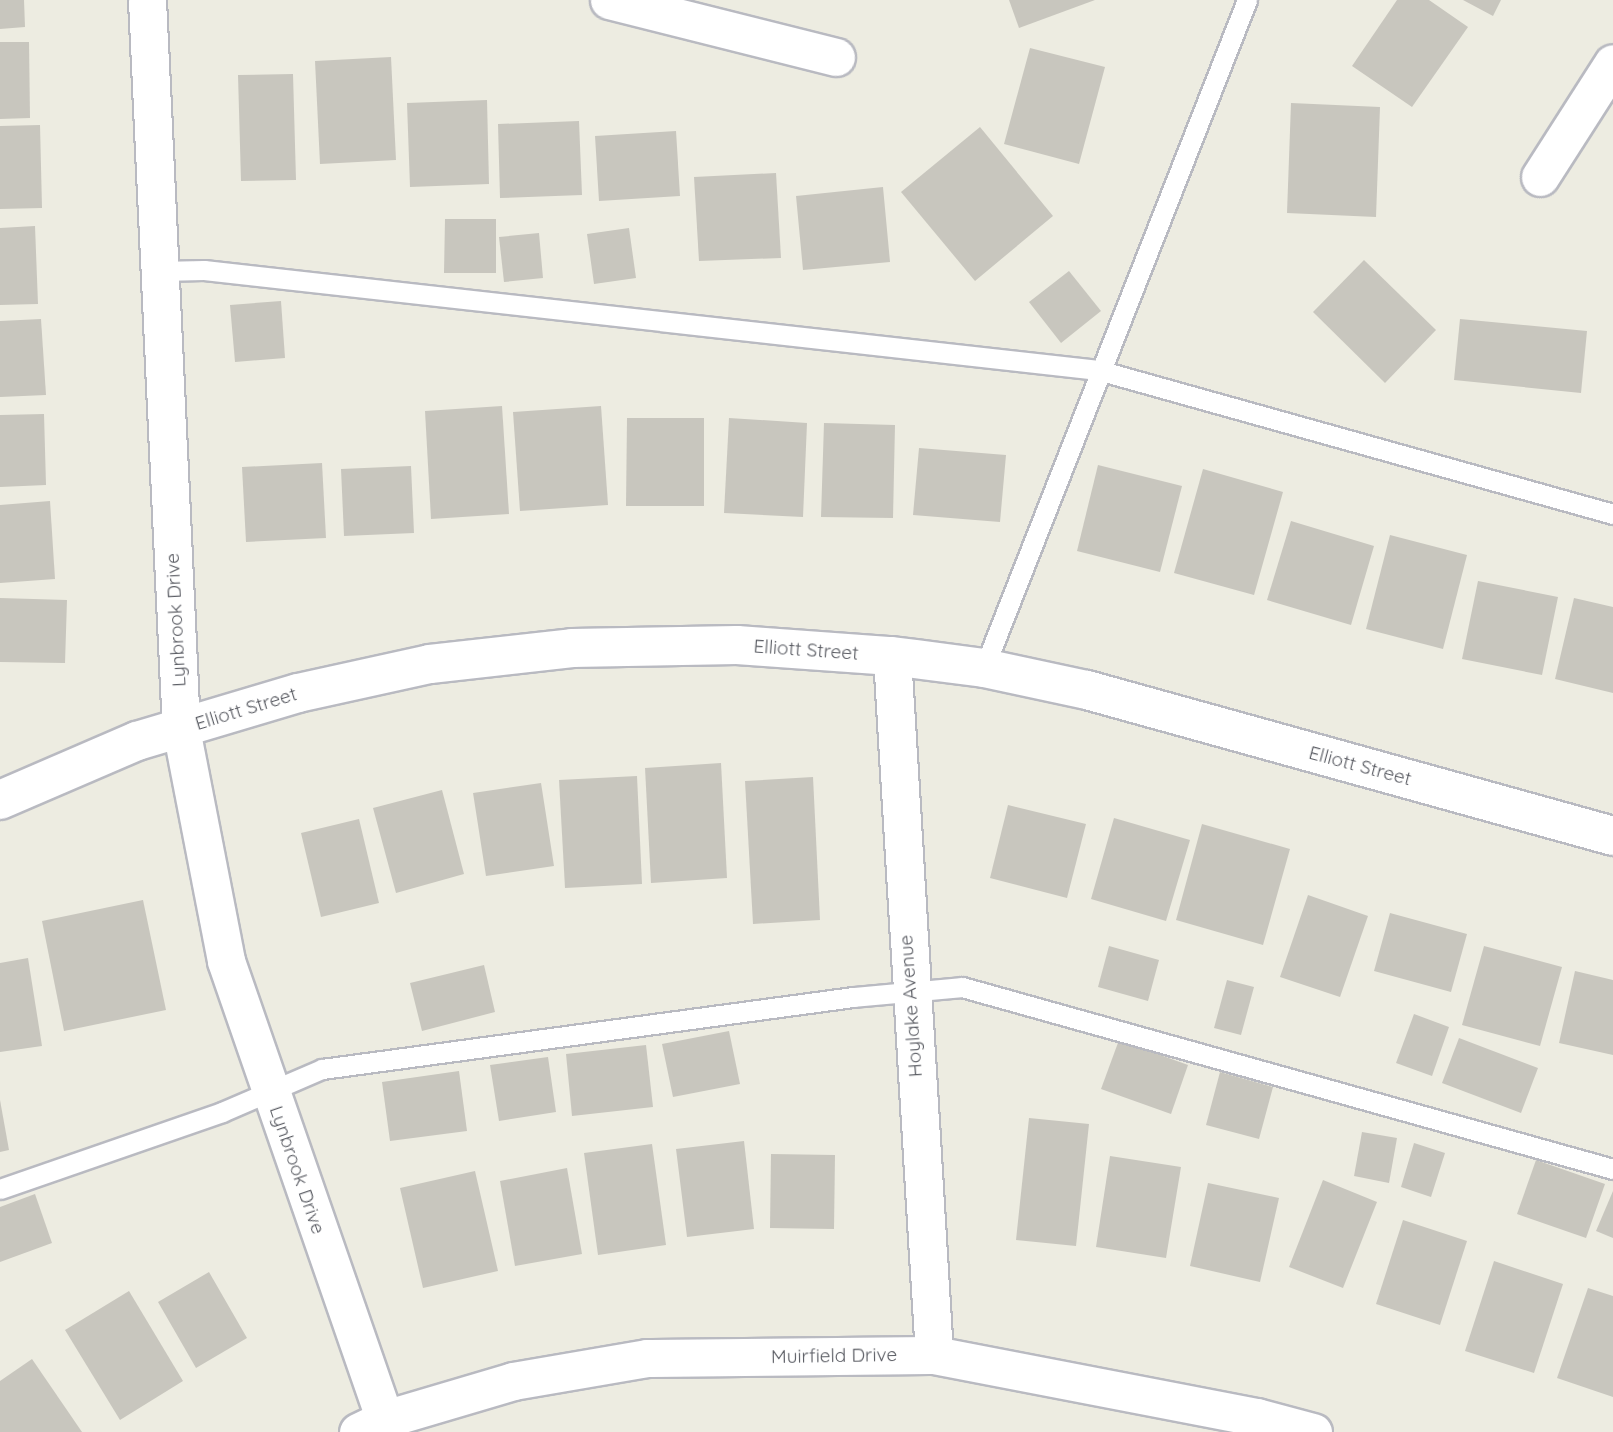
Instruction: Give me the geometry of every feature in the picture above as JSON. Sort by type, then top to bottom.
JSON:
[{"type":"street","name":"Lynbrook Drive","points":[[147,0],[181,729],[226,961],[269,1091],[371,1425]]},
{"type":"street","points":[[610,0],[836,57]]},
{"type":"street","points":[[1540,177],[1613,63]]},
{"type":"street","name":"Elliott Street","points":[[0,800],[137,741],[298,692],[430,664],[572,648],[737,645],[892,656],[984,668],[1087,690],[1613,836]]},
{"type":"street","name":"Hoylake Avenue","points":[[892,656],[910,992],[934,1355]]},
{"type":"street","name":"Muirfield Drive","points":[[371,1425],[513,1381],[647,1358],[934,1355],[1257,1424],[1313,1432]]},
{"type":"lane","points":[[984,668],[1098,370],[1247,0]]},
{"type":"lane","points":[[159,271],[204,270],[1098,370],[1613,514]]},
{"type":"lane","points":[[0,1189],[222,1112],[322,1069],[962,987],[1613,1169]]},
{"type":"building","points":[[0,0],[24,0],[25,27],[0,29]]},
{"type":"building","points":[[1009,0],[1095,0],[1019,28]]},
{"type":"building","points":[[1397,0],[1429,0],[1468,27],[1412,107],[1352,66]]},
{"type":"building","points":[[1463,0],[1501,0],[1493,16]]},
{"type":"building","points":[[0,42],[29,42],[30,118],[0,119]]},
{"type":"building","points":[[1030,48],[1105,67],[1079,164],[1004,144]]},
{"type":"building","points":[[391,57],[396,160],[320,164],[315,61]]},
{"type":"building","points":[[293,74],[296,180],[241,181],[238,75]]},
{"type":"building","points":[[487,100],[489,184],[410,187],[407,103]]},
{"type":"building","points":[[1291,103],[1380,107],[1376,217],[1287,213]]},
{"type":"building","points":[[579,121],[582,195],[500,198],[498,124]]},
{"type":"building","points":[[40,125],[42,208],[0,209],[0,126]]},
{"type":"building","points":[[980,127],[1053,216],[975,281],[901,192]]},
{"type":"building","points":[[676,131],[680,196],[599,201],[595,136]]},
{"type":"building","points":[[776,173],[781,258],[699,261],[694,177]]},
{"type":"building","points":[[883,187],[890,262],[803,270],[796,196]]},
{"type":"building","points":[[445,219],[496,219],[496,273],[444,273]]},
{"type":"building","points":[[35,226],[38,304],[0,305],[0,228]]},
{"type":"building","points":[[629,228],[636,278],[594,284],[587,234]]},
{"type":"building","points":[[539,233],[543,278],[504,282],[499,237]]},
{"type":"building","points":[[1364,260],[1436,330],[1385,383],[1313,312]]},
{"type":"building","points":[[1069,271],[1101,311],[1061,343],[1029,302]]},
{"type":"building","points":[[281,301],[285,358],[235,362],[230,305]]},
{"type":"building","points":[[41,319],[46,395],[0,397],[0,321]]},
{"type":"building","points":[[1460,319],[1587,331],[1581,393],[1454,380]]},
{"type":"building","points":[[502,406],[509,514],[431,519],[425,411]]},
{"type":"building","points":[[601,406],[608,505],[520,511],[513,412]]},
{"type":"building","points":[[44,414],[46,485],[0,487],[0,415]]},
{"type":"building","points":[[627,418],[704,418],[704,506],[626,506]]},
{"type":"building","points":[[729,418],[807,423],[803,517],[724,513]]},
{"type":"building","points":[[824,423],[895,425],[893,518],[821,517]]},
{"type":"building","points":[[919,448],[1006,455],[1000,522],[913,515]]},
{"type":"building","points":[[322,463],[326,538],[246,542],[242,467]]},
{"type":"building","points":[[1098,465],[1182,486],[1160,572],[1077,551]]},
{"type":"building","points":[[411,466],[414,533],[344,536],[341,469]]},
{"type":"building","points":[[1203,469],[1283,492],[1254,595],[1174,573]]},
{"type":"building","points":[[50,501],[55,579],[0,583],[0,505]]},
{"type":"building","points":[[1291,521],[1374,546],[1351,625],[1267,600]]},
{"type":"building","points":[[1390,535],[1467,555],[1443,649],[1366,629]]},
{"type":"building","points":[[1478,581],[1558,597],[1542,675],[1462,659]]},
{"type":"building","points":[[0,598],[67,600],[65,663],[0,662]]},
{"type":"building","points":[[1574,598],[1613,607],[1613,693],[1555,679]]},
{"type":"building","points":[[721,763],[727,878],[651,883],[645,768]]},
{"type":"building","points":[[637,776],[642,884],[565,888],[559,780]]},
{"type":"building","points":[[813,777],[820,920],[753,924],[745,781]]},
{"type":"building","points":[[541,783],[554,866],[486,876],[473,793]]},
{"type":"building","points":[[442,790],[464,874],[396,893],[373,808]]},
{"type":"building","points":[[1008,805],[1086,824],[1067,898],[990,878]]},
{"type":"building","points":[[1114,818],[1190,840],[1166,921],[1091,899]]},
{"type":"building","points":[[359,819],[379,903],[321,917],[301,833]]},
{"type":"building","points":[[1202,824],[1290,849],[1263,945],[1176,920]]},
{"type":"building","points":[[1308,895],[1368,916],[1340,997],[1280,977]]},
{"type":"building","points":[[143,900],[166,1010],[64,1031],[42,921]]},
{"type":"building","points":[[1390,913],[1467,934],[1451,992],[1374,971]]},
{"type":"building","points":[[1109,946],[1159,960],[1148,1001],[1098,987]]},
{"type":"building","points":[[1484,946],[1562,967],[1540,1046],[1462,1025]]},
{"type":"building","points":[[28,958],[42,1046],[0,1052],[0,963]]},
{"type":"building","points":[[484,965],[495,1012],[422,1031],[410,983]]},
{"type":"building","points":[[1575,971],[1613,980],[1613,1055],[1559,1043]]},
{"type":"building","points":[[1227,980],[1254,987],[1241,1035],[1214,1028]]},
{"type":"building","points":[[1414,1014],[1449,1027],[1432,1076],[1396,1063]]},
{"type":"building","points":[[729,1031],[740,1084],[673,1097],[662,1044]]},
{"type":"building","points":[[1459,1038],[1538,1068],[1521,1113],[1442,1083]]},
{"type":"building","points":[[1119,1040],[1188,1065],[1171,1114],[1101,1089]]},
{"type":"building","points":[[646,1045],[653,1107],[572,1116],[566,1054]]},
{"type":"building","points":[[548,1057],[556,1112],[499,1121],[490,1065]]},
{"type":"building","points":[[459,1071],[467,1131],[390,1141],[382,1082]]},
{"type":"building","points":[[1220,1072],[1273,1087],[1259,1139],[1206,1125]]},
{"type":"building","points":[[0,1100],[9,1150],[0,1152]]},
{"type":"building","points":[[1029,1118],[1089,1124],[1076,1246],[1016,1240]]},
{"type":"building","points":[[1362,1132],[1397,1138],[1389,1183],[1354,1176]]},
{"type":"building","points":[[744,1141],[754,1229],[687,1237],[676,1149]]},
{"type":"building","points":[[1414,1143],[1445,1153],[1431,1197],[1401,1187]]},
{"type":"building","points":[[652,1144],[666,1245],[598,1255],[584,1153]]},
{"type":"building","points":[[771,1154],[835,1155],[834,1229],[770,1228]]},
{"type":"building","points":[[1110,1156],[1181,1167],[1166,1258],[1096,1247]]},
{"type":"building","points":[[1536,1160],[1605,1184],[1586,1238],[1517,1214]]},
{"type":"building","points":[[567,1168],[582,1254],[515,1266],[500,1181]]},
{"type":"building","points":[[475,1171],[498,1271],[423,1288],[400,1188]]},
{"type":"building","points":[[1323,1180],[1377,1202],[1343,1288],[1289,1267]]},
{"type":"building","points":[[1208,1183],[1279,1198],[1260,1282],[1190,1266]]},
{"type":"building","points":[[1613,1191],[1613,1238],[1596,1231]]},
{"type":"building","points":[[35,1194],[52,1243],[0,1262],[0,1207]]},
{"type":"building","points":[[1403,1220],[1467,1241],[1440,1325],[1376,1304]]},
{"type":"building","points":[[1494,1261],[1563,1284],[1534,1373],[1465,1351]]},
{"type":"building","points":[[209,1272],[247,1338],[196,1368],[158,1302]]},
{"type":"building","points":[[1588,1288],[1613,1296],[1613,1397],[1557,1378]]},
{"type":"building","points":[[129,1291],[183,1381],[120,1420],[65,1330]]},
{"type":"building","points":[[32,1359],[82,1432],[0,1432],[0,1381]]}]
